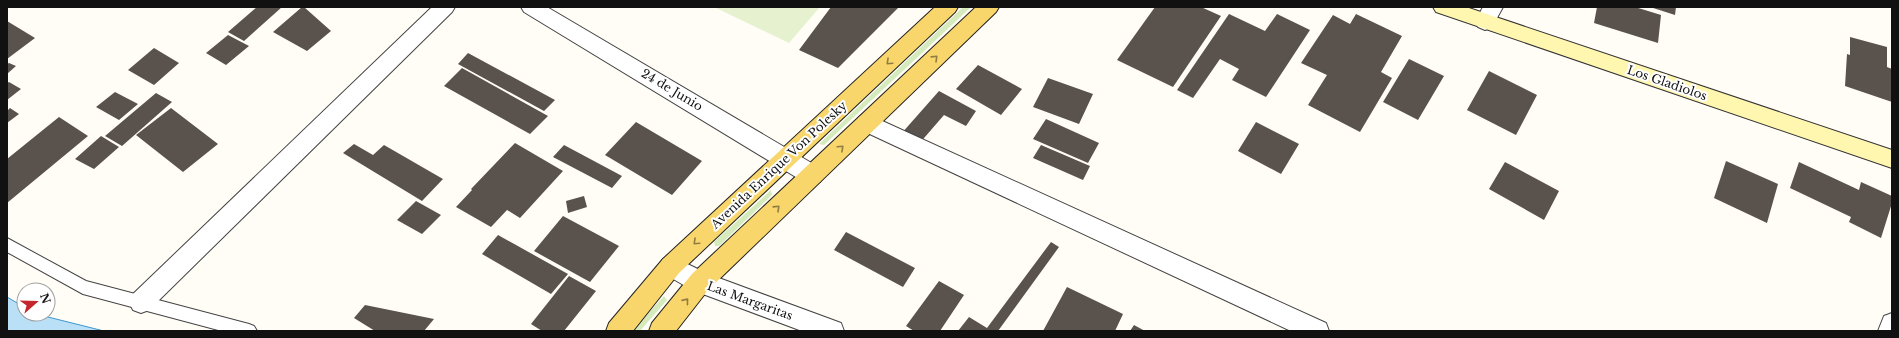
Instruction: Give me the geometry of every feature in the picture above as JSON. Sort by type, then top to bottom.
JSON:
[{"type":"main road","name":"Avenida Enrique Von Polesky","points":[[618,331],[671,266],[948,7]]},
{"type":"main road","points":[[661,331],[700,282],[989,7]]},
{"type":"street","points":[[141,302],[445,7]]},
{"type":"street","name":"24 de Junio","points":[[531,7],[786,158],[812,175]]},
{"type":"street","name":"Los Gladiolos","points":[[1443,7],[1489,14],[1892,159]]},
{"type":"street","points":[[867,123],[1317,331]]},
{"type":"street","name":"Las Margaritas","points":[[671,266],[700,282],[832,331]]},
{"type":"street","points":[[1890,331],[1892,324]]},
{"type":"lane","points":[[7,244],[83,287],[249,331]]},
{"type":"green space","points":[[714,7],[820,7],[789,43]]},
{"type":"green space","points":[[963,7],[971,7],[824,145],[819,144]]},
{"type":"green space","points":[[771,190],[772,195],[719,246],[715,246],[714,242]]},
{"type":"green space","points":[[664,296],[667,300],[640,331],[632,331]]},
{"type":"water","points":[[7,297],[16,302],[16,322],[56,322],[56,319],[104,331],[7,331]]},
{"type":"building","points":[[257,7],[282,7],[244,41],[228,32]]},
{"type":"building","points":[[302,7],[304,7],[331,31],[307,51],[273,32]]},
{"type":"building","points":[[831,7],[899,7],[838,68],[799,50]]},
{"type":"building","points":[[1155,7],[1201,7],[1221,16],[1173,87],[1117,60]]},
{"type":"building","points":[[1597,7],[1635,7],[1661,15],[1658,43],[1594,23]]},
{"type":"building","points":[[1650,7],[1676,7],[1675,15]]},
{"type":"building","points":[[1229,14],[1265,31],[1277,14],[1310,30],[1266,97],[1232,80],[1239,69],[1220,59],[1193,98],[1177,90]]},
{"type":"building","points":[[1356,14],[1402,36],[1381,72],[1392,78],[1360,132],[1308,105],[1327,75],[1301,63],[1333,15],[1350,24]]},
{"type":"building","points":[[7,21],[35,38],[7,59]]},
{"type":"building","points":[[228,35],[249,46],[226,65],[206,53]]},
{"type":"building","points":[[1850,37],[1887,47],[1887,67],[1892,69],[1892,102],[1845,86],[1847,54],[1850,55]]},
{"type":"building","points":[[154,48],[179,63],[154,85],[128,70]]},
{"type":"building","points":[[468,53],[555,100],[544,111],[458,64]]},
{"type":"building","points":[[1409,59],[1444,76],[1418,120],[1383,102]]},
{"type":"building","points":[[9,63],[16,66],[7,74],[7,64]]},
{"type":"building","points":[[978,65],[1022,89],[1001,115],[956,89]]},
{"type":"building","points":[[462,68],[548,116],[530,134],[444,86]]},
{"type":"building","points":[[1489,71],[1537,95],[1516,135],[1467,110]]},
{"type":"building","points":[[1048,78],[1093,94],[1079,124],[1033,107]]},
{"type":"building","points":[[9,82],[21,89],[7,100],[7,83]]},
{"type":"building","points":[[939,91],[976,111],[966,126],[944,115],[918,145],[901,134]]},
{"type":"building","points":[[115,92],[138,104],[119,120],[96,107]]},
{"type":"building","points":[[156,93],[172,102],[122,146],[105,136]]},
{"type":"building","points":[[10,108],[19,114],[7,123],[7,111]]},
{"type":"building","points":[[171,108],[218,144],[183,172],[136,135]]},
{"type":"building","points":[[59,117],[88,136],[7,203],[7,159]]},
{"type":"building","points":[[1046,119],[1099,143],[1088,163],[1033,139]]},
{"type":"building","points":[[636,122],[702,161],[672,195],[605,155]]},
{"type":"building","points":[[1256,122],[1299,144],[1281,174],[1238,151]]},
{"type":"building","points":[[101,136],[119,147],[94,169],[75,159]]},
{"type":"building","points":[[515,143],[563,171],[520,218],[507,210],[491,227],[456,207]]},
{"type":"building","points":[[354,144],[373,155],[384,145],[443,179],[422,201],[343,153]]},
{"type":"building","points":[[564,145],[622,176],[612,188],[553,157]]},
{"type":"building","points":[[1041,145],[1090,166],[1083,180],[1033,158]]},
{"type":"building","points":[[1726,161],[1778,184],[1767,223],[1714,198]]},
{"type":"building","points":[[1505,162],[1559,191],[1544,220],[1489,189]]},
{"type":"building","points":[[1799,162],[1859,190],[1861,182],[1892,196],[1892,203],[1881,238],[1849,222],[1851,217],[1790,188]]},
{"type":"building","points":[[584,196],[587,207],[568,213],[566,201]]},
{"type":"building","points":[[416,201],[441,215],[422,234],[397,220]]},
{"type":"building","points":[[563,216],[619,246],[590,282],[534,251]]},
{"type":"building","points":[[846,232],[915,268],[903,287],[834,250]]},
{"type":"building","points":[[498,235],[568,274],[551,294],[482,254]]},
{"type":"building","points":[[1051,242],[1059,247],[998,331],[958,331],[969,317],[987,328]]},
{"type":"building","points":[[569,276],[596,291],[564,331],[542,331],[531,324]]},
{"type":"building","points":[[939,281],[964,295],[940,331],[914,331],[906,326]]},
{"type":"building","points":[[1067,287],[1123,314],[1115,331],[1043,331]]},
{"type":"building","points":[[365,305],[434,319],[424,331],[375,331],[354,318]]},
{"type":"building","points":[[1134,325],[1145,331],[1130,331]]}]
